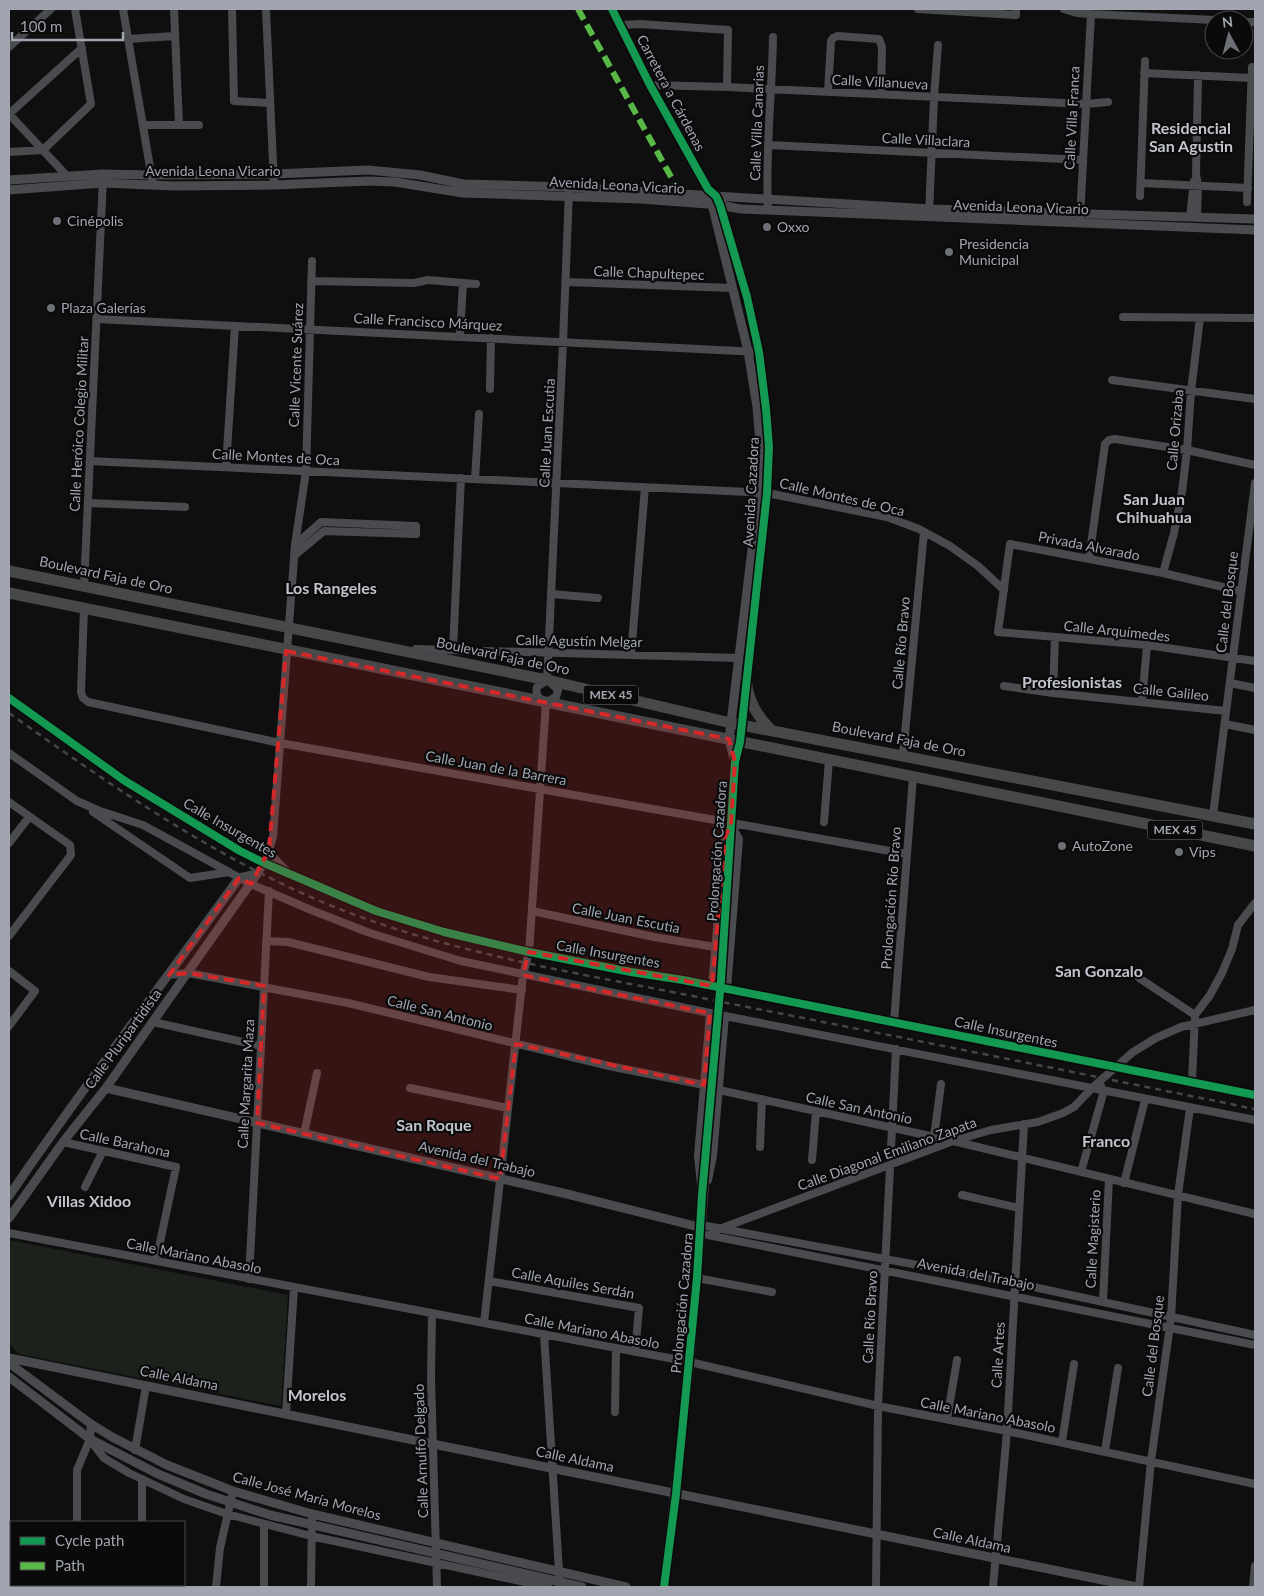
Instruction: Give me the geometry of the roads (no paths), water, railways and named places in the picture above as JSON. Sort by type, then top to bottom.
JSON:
[{"type":"main road","name":"Boulevard Faja de Oro","points":[[9,571],[547,680],[736,724],[1255,824]]},
{"type":"main road","name":"MEX 45","points":[[9,594],[1255,846]]},
{"type":"main road","points":[[746,679],[753,707],[771,730]]},
{"type":"main road","points":[[1094,813],[1098,793]]},
{"type":"street","points":[[9,47],[50,9]]},
{"type":"street","points":[[9,152],[43,150],[91,104],[75,9]]},
{"type":"street","points":[[123,9],[153,185]]},
{"type":"street","points":[[174,9],[179,125]]},
{"type":"street","points":[[232,9],[234,101],[270,103]]},
{"type":"street","points":[[266,9],[274,185]]},
{"type":"street","name":"Carretera a Cárdenas","points":[[612,9],[650,85],[713,198]]},
{"type":"street","points":[[918,9],[1016,15],[1016,9]]},
{"type":"street","points":[[1064,9],[1077,13],[1091,14],[1152,13],[1204,19]]},
{"type":"street","name":"Calle Villa Franca","points":[[1080,218],[1091,14]]},
{"type":"street","points":[[620,25],[640,24],[728,30],[727,87]]},
{"type":"street","points":[[128,39],[175,36]]},
{"type":"street","points":[[828,92],[831,41],[837,36],[878,39],[882,48],[881,94]]},
{"type":"street","name":"Calle Villa Canarias","points":[[768,210],[766,180],[772,89],[773,37]]},
{"type":"street","points":[[930,213],[934,97],[938,45]]},
{"type":"street","points":[[67,176],[9,114],[82,48]]},
{"type":"street","points":[[1140,196],[1145,61]]},
{"type":"street","points":[[1247,202],[1252,67]]},
{"type":"street","points":[[1144,73],[1252,78]]},
{"type":"street","points":[[1194,217],[1198,76]]},
{"type":"street","name":"Calle Villanueva","points":[[650,85],[1086,104],[1108,102]]},
{"type":"street","points":[[143,125],[199,125]]},
{"type":"street","name":"Calle Villaclara","points":[[768,145],[1083,160]]},
{"type":"street","name":"Avenida Leona Vicario","points":[[9,190],[103,178],[151,175],[274,174],[368,170],[395,172],[463,184],[569,191],[768,199],[930,213]]},
{"type":"street","points":[[316,172],[316,183]]},
{"type":"street","name":"Avenida Leona Vicario","points":[[9,180],[67,176],[103,178],[153,185],[274,185],[369,181],[395,182],[462,193],[569,191]]},
{"type":"street","name":"Calle Heróico Colegio Militar","points":[[84,586],[103,178]]},
{"type":"street","points":[[1141,183],[1248,188]]},
{"type":"street","name":"Calle Juan Escutia","points":[[547,680],[564,342],[569,191]]},
{"type":"street","name":"Avenida Leona Vicario","points":[[713,198],[741,209],[1080,218],[1255,230]]},
{"type":"street","name":"Avenida Cazadora","points":[[713,198],[747,297],[758,352],[769,447],[738,658],[736,724]]},
{"type":"street","name":"Avenida Leona Vicario","points":[[1080,218],[1194,217],[1255,219]]},
{"type":"street","name":"Avenida Cazadora","points":[[720,221],[732,288],[748,351],[757,407],[763,492],[746,679],[736,724]]},
{"type":"street","name":"Calle Vicente Suárez","points":[[288,628],[295,545],[306,471],[312,261]]},
{"type":"street","points":[[311,281],[414,283],[428,280],[476,284]]},
{"type":"street","name":"Calle Chapultepec","points":[[566,282],[732,288]]},
{"type":"street","points":[[460,336],[463,283]]},
{"type":"street","points":[[1123,317],[1255,318]]},
{"type":"street","name":"Calle Orizaba","points":[[1163,573],[1174,533],[1182,492],[1200,318]]},
{"type":"street","name":"Calle Francisco Márquez","points":[[97,319],[758,352]]},
{"type":"street","points":[[226,467],[235,326]]},
{"type":"street","points":[[490,389],[491,338]]},
{"type":"street","points":[[1112,380],[1255,400]]},
{"type":"street","points":[[476,479],[479,414]]},
{"type":"street","points":[[1089,559],[1105,444],[1109,440],[1115,439],[1187,450],[1255,465]]},
{"type":"street","name":"Calle Montes de Oca","points":[[90,461],[763,492],[887,517],[924,532],[950,546],[978,566],[1004,590]]},
{"type":"street","points":[[454,650],[461,478]]},
{"type":"street","name":"Calle del Bosque","points":[[1213,815],[1255,483]]},
{"type":"street","points":[[631,655],[645,487]]},
{"type":"street","points":[[88,503],[185,507]]},
{"type":"street","points":[[294,556],[324,531],[365,528],[416,526],[416,534],[365,528],[321,522],[295,545]]},
{"type":"street","name":"Calle Río Bravo","points":[[903,755],[924,532]]},
{"type":"street","name":"Privada Alvarado","points":[[1004,590],[1010,544],[1163,573],[1240,591]]},
{"type":"street","name":"Calle Arquímedes","points":[[1004,590],[998,632],[1147,645],[1255,661]]},
{"type":"street","points":[[551,594],[598,598]]},
{"type":"street","name":"Calle Juan de la Barrera","points":[[84,609],[81,692],[83,698],[88,702],[280,743],[731,825],[907,854]]},
{"type":"street","name":"Calle Pluripartidista","points":[[9,1218],[63,1142],[106,1088],[264,863],[270,850],[274,827],[288,628]]},
{"type":"street","points":[[1053,693],[1056,637]]},
{"type":"street","points":[[1142,702],[1147,645]]},
{"type":"street","name":"Calle Agustín Melgar","points":[[390,648],[738,658]]},
{"type":"street","points":[[547,680],[558,690],[556,697],[546,702],[538,698],[536,694],[537,687],[547,680]]},
{"type":"street","points":[[1230,683],[1255,688]]},
{"type":"street","name":"Calle Galileo","points":[[1004,686],[1226,711]]},
{"type":"street","name":"Calle Insurgentes","points":[[9,698],[125,780],[240,851],[294,876],[384,913],[444,932],[529,952],[712,986],[1255,1095]]},
{"type":"street","points":[[484,1323],[522,990],[529,952],[546,702]]},
{"type":"street","name":"Prolongación Cazadora","points":[[721,980],[736,724]]},
{"type":"street","points":[[1225,724],[1255,730]]},
{"type":"street","points":[[9,753],[190,878],[229,872]]},
{"type":"street","points":[[824,822],[829,760]]},
{"type":"street","name":"Prolongación Río Bravo","points":[[894,1022],[913,777]]},
{"type":"street","points":[[77,801],[100,812],[143,825],[238,878],[311,910],[370,934],[461,962],[710,1013],[722,1019],[896,1049],[1255,1120]]},
{"type":"street","points":[[9,802],[70,845],[72,851],[72,855],[9,936]]},
{"type":"street","points":[[9,843],[29,817]]},
{"type":"street","points":[[712,986],[725,837],[731,825]]},
{"type":"street","points":[[727,989],[739,839],[731,825]]},
{"type":"street","points":[[270,850],[279,864],[294,876]]},
{"type":"street","points":[[238,878],[257,874]]},
{"type":"street","name":"Calle Pluripartidista","points":[[9,1196],[56,1127],[169,975],[238,878]]},
{"type":"street","name":"Calle Margarita Maza","points":[[249,1279],[269,891]]},
{"type":"street","points":[[1192,1082],[1194,1019],[1222,973],[1232,949],[1238,925],[1255,903]]},
{"type":"street","name":"Calle Juan Escutia","points":[[532,911],[628,932],[715,947]]},
{"type":"street","points":[[266,941],[288,942],[430,977],[522,990]]},
{"type":"street","points":[[9,971],[35,992],[9,1026]]},
{"type":"street","name":"Calle San Antonio","points":[[169,975],[188,973],[264,986],[413,1018],[609,1066],[704,1084]]},
{"type":"street","points":[[1139,978],[1194,1019]]},
{"type":"street","name":"Calle Diagonal Emiliano Zapata","points":[[710,1235],[722,1228],[953,1142],[991,1130],[1051,1118],[1074,1107],[1099,1088],[1116,1067],[1133,1052],[1156,1038],[1194,1019],[1255,1010]]},
{"type":"street","points":[[702,1196],[698,1156],[710,1013]]},
{"type":"street","points":[[702,1196],[707,1186],[713,1156],[719,1090],[722,1019]]},
{"type":"street","name":"Prolongación Cazadora","points":[[664,1587],[690,1362],[699,1228],[722,1019]]},
{"type":"street","points":[[153,1022],[261,1046]]},
{"type":"street","points":[[114,1049],[127,1058]]},
{"type":"street","name":"Calle Río Bravo","points":[[876,1587],[878,1406],[896,1049]]},
{"type":"street","points":[[304,1134],[317,1073]]},
{"type":"street","points":[[934,1137],[941,1084]]},
{"type":"street","name":"Avenida del Trabajo","points":[[106,1088],[500,1179],[699,1228],[722,1228],[886,1258],[1103,1301],[1171,1318],[1255,1335]]},
{"type":"street","points":[[410,1088],[508,1108]]},
{"type":"street","points":[[1081,1172],[1099,1088]]},
{"type":"street","name":"Calle San Antonio","points":[[719,1090],[891,1127],[1255,1214]]},
{"type":"street","points":[[760,1147],[762,1100]]},
{"type":"street","points":[[1124,1183],[1144,1104]]},
{"type":"street","name":"Calle del Bosque","points":[[1138,1587],[1171,1318],[1178,1195],[1190,1108]]},
{"type":"street","points":[[812,1160],[816,1111]]},
{"type":"street","name":"Calle Artes","points":[[993,1587],[1006,1431],[1024,1124]]},
{"type":"street","name":"Calle Barahona","points":[[63,1142],[176,1167],[156,1261]]},
{"type":"street","points":[[85,1187],[103,1151]]},
{"type":"street","name":"Calle Magisterio","points":[[1103,1301],[1109,1179]]},
{"type":"street","points":[[962,1195],[1019,1208]]},
{"type":"street","name":"Avenida del Trabajo","points":[[699,1228],[710,1235],[1255,1345]]},
{"type":"street","name":"Calle Mariano Abasolo","points":[[9,1233],[690,1362],[878,1406],[1062,1442],[1255,1484]]},
{"type":"street","points":[[697,1278],[772,1292]]},
{"type":"street","name":"Calle Aquiles Serdán","points":[[489,1281],[639,1308],[635,1352]]},
{"type":"street","points":[[286,1414],[294,1287]]},
{"type":"street","name":"Calle Arnulfo Delgado","points":[[432,1313],[437,1587]]},
{"type":"street","points":[[544,1334],[560,1585]]},
{"type":"street","points":[[615,1412],[616,1348]]},
{"type":"street","name":"Calle Aldama","points":[[9,1358],[1138,1587]]},
{"type":"street","points":[[947,1419],[957,1360]]},
{"type":"street","name":"Calle José María Morelos","points":[[9,1363],[91,1424],[135,1450],[233,1492],[312,1514],[626,1587]]},
{"type":"street","points":[[1062,1442],[1074,1364]]},
{"type":"street","points":[[1105,1451],[1118,1368]]},
{"type":"street","name":"Calle José María Morelos","points":[[9,1377],[90,1440],[158,1474],[230,1502],[312,1525],[399,1545],[437,1558],[560,1585],[582,1587]]},
{"type":"street","points":[[135,1450],[146,1386]]},
{"type":"street","points":[[77,1521],[77,1470],[90,1440],[91,1424]]},
{"type":"street","points":[[90,1440],[104,1458],[142,1479],[184,1499],[227,1514],[264,1525],[398,1555],[437,1558]]},
{"type":"street","points":[[142,1479],[142,1521]]},
{"type":"street","points":[[216,1587],[220,1548],[233,1492]]},
{"type":"street","points":[[311,1587],[312,1514]]},
{"type":"street","points":[[264,1525],[264,1587]]},
{"type":"street","points":[[362,1547],[364,1537]]},
{"type":"street","points":[[398,1555],[399,1545]]},
{"type":"street","points":[[503,1558],[499,1572],[548,1587]]},
{"type":"street","points":[[1253,1587],[1255,1566]]},
{"type":"tunnel","points":[[718,1021],[721,982]]},
{"type":"railway","points":[[9,713],[124,792],[202,841],[243,864],[327,904],[420,936],[563,971],[1255,1109]]},
{"type":"place","name":"Cinépolis","points":[[57,221]]},
{"type":"place","name":"Oxxo","points":[[767,227]]},
{"type":"place","name":"Presidencia Municipal","points":[[949,252]]},
{"type":"place","name":"Plaza Galerías","points":[[51,308]]},
{"type":"place","name":"AutoZone","points":[[1062,846]]},
{"type":"place","name":"Vips","points":[[1179,852]]},
{"type":"district","name":"Residencial San Agustin","points":[[1191,137]]},
{"type":"district","name":"San Juan Chihuahua","points":[[1154,508]]},
{"type":"district","name":"Los Rangeles","points":[[331,588]]},
{"type":"district","name":"Profesionistas","points":[[1072,682]]},
{"type":"district","name":"San Gonzalo","points":[[1099,971]]},
{"type":"district","name":"San Roque","points":[[434,1125]]},
{"type":"district","name":"Franco","points":[[1106,1141]]},
{"type":"district","name":"Villas Xidoo","points":[[89,1201]]},
{"type":"district","name":"Morelos","points":[[317,1395]]}]
